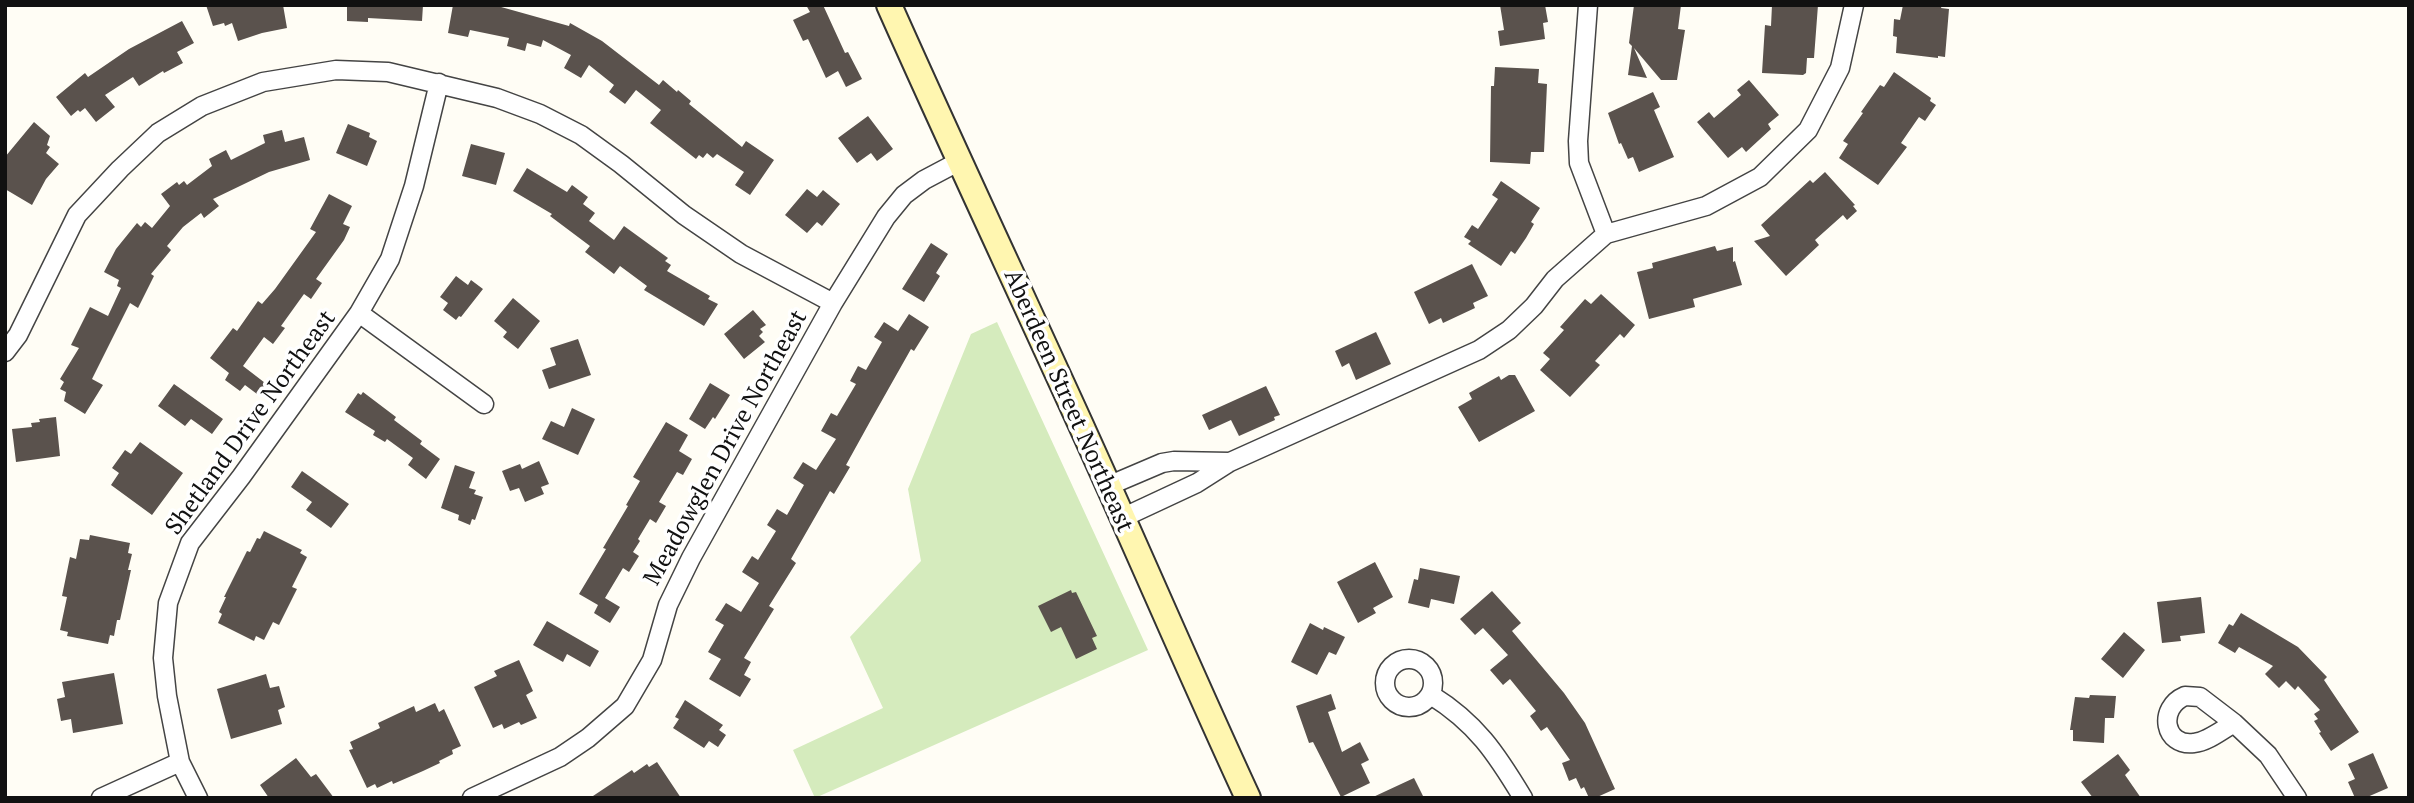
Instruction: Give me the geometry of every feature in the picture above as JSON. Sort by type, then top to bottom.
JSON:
[{"type":"street","name":"Aberdeen Street Northeast","points":[[889,5],[1248,798]]},
{"type":"street","points":[[1588,5],[1578,141],[1579,163],[1606,234]]},
{"type":"street","points":[[1122,518],[1197,483],[1230,462],[1479,350],[1509,330],[1534,306],[1555,279],[1606,234],[1706,206],[1760,177],[1808,130],[1840,68],[1854,5]]},
{"type":"street","points":[[5,352],[18,335],[77,215],[158,133],[202,106],[263,82],[336,70],[388,72],[439,83],[497,98],[540,114],[581,135],[684,215],[741,254],[833,303]]},
{"type":"street","name":"Shetland Drive Northeast","points":[[198,798],[180,762],[167,696],[163,658],[168,603],[190,543],[359,313],[390,259],[405,216],[439,83]]},
{"type":"street","name":"Meadowglen Drive Northeast","points":[[472,798],[560,757],[588,738],[625,706],[652,660],[668,605],[691,558],[833,303],[886,217],[904,195],[924,180],[958,162]]},
{"type":"street","points":[[359,313],[484,404]]},
{"type":"street","points":[[1108,486],[1162,463],[1230,462]]},
{"type":"street","points":[[1431,695],[1453,709],[1495,751],[1523,798]]},
{"type":"street","points":[[2234,723],[2268,755],[2297,798]]},
{"type":"street","points":[[101,798],[180,762]]},
{"type":"green space","points":[[997,322],[1148,650],[815,798],[793,750],[883,708],[850,637],[921,561],[908,489],[971,334]]},
{"type":"building","points":[[206,5],[283,5],[287,28],[238,41],[232,23],[213,26]]},
{"type":"building","points":[[347,5],[423,5],[422,21],[368,18],[368,22],[347,21]]},
{"type":"building","points":[[453,5],[494,5],[569,26],[570,23],[602,41],[659,85],[663,80],[677,92],[678,90],[691,101],[689,104],[742,147],[746,141],[774,160],[750,195],[735,185],[744,172],[717,154],[713,158],[707,153],[703,158],[699,155],[696,159],[650,123],[661,110],[636,90],[625,104],[609,92],[614,85],[589,65],[581,78],[564,68],[571,55],[543,40],[541,47],[527,43],[525,51],[507,46],[509,38],[470,30],[468,37],[448,33]]},
{"type":"building","points":[[806,5],[823,5],[845,53],[848,52],[862,79],[846,87],[838,71],[826,78],[808,39],[803,41],[793,20],[810,12]]},
{"type":"building","points":[[1500,5],[1545,5],[1548,22],[1543,23],[1545,39],[1500,46],[1498,31],[1504,30]]},
{"type":"building","points":[[1634,5],[1681,5],[1678,29],[1685,30],[1677,80],[1661,80],[1634,48],[1647,78],[1628,75]]},
{"type":"building","points":[[1772,5],[1818,5],[1814,58],[1807,58],[1806,73],[1803,75],[1762,73],[1765,25],[1771,26]]},
{"type":"building","points":[[1903,5],[1942,5],[1941,8],[1949,9],[1945,57],[1896,53],[1894,19],[1900,20]]},
{"type":"building","points":[[182,21],[194,43],[177,52],[183,63],[164,73],[163,71],[139,86],[133,77],[105,95],[115,107],[96,122],[85,108],[71,116],[56,97],[85,73],[88,77],[129,49]]},
{"type":"building","points":[[1495,67],[1539,69],[1538,83],[1547,84],[1544,152],[1531,152],[1530,164],[1490,162],[1491,86],[1494,86]]},
{"type":"building","points":[[1894,72],[1931,98],[1930,101],[1936,105],[1925,121],[1919,117],[1901,143],[1907,147],[1878,185],[1839,158],[1848,144],[1843,141],[1863,113],[1861,112],[1880,85],[1884,87]]},
{"type":"building","points":[[1749,80],[1779,115],[1768,124],[1771,129],[1746,152],[1742,147],[1728,158],[1697,122],[1709,112],[1714,118],[1741,95],[1737,90]]},
{"type":"building","points":[[1653,92],[1660,107],[1654,110],[1674,157],[1639,172],[1633,157],[1628,159],[1621,143],[1619,144],[1608,113]]},
{"type":"building","points":[[868,116],[893,149],[877,161],[871,153],[857,163],[838,138]]},
{"type":"building","points":[[34,122],[50,136],[47,145],[50,147],[46,153],[59,164],[46,179],[32,205],[5,189],[5,157]]},
{"type":"building","points":[[348,124],[370,133],[369,137],[377,141],[367,166],[336,153]]},
{"type":"building","points":[[282,130],[285,142],[304,137],[310,160],[269,172],[213,199],[219,206],[204,218],[201,213],[183,227],[167,246],[171,250],[151,274],[154,276],[138,308],[130,303],[92,379],[103,385],[85,414],[64,401],[66,392],[60,389],[64,382],[60,379],[79,348],[71,345],[90,307],[108,316],[121,288],[117,286],[119,280],[104,272],[116,249],[137,223],[141,227],[145,222],[152,228],[170,206],[161,194],[177,182],[179,185],[184,181],[187,185],[212,166],[209,159],[226,150],[231,160],[265,143],[263,135]]},
{"type":"building","points":[[471,144],[505,153],[496,185],[462,176]]},
{"type":"building","points":[[527,168],[567,192],[572,185],[588,197],[583,204],[595,213],[589,221],[614,240],[624,226],[668,258],[665,261],[671,265],[667,271],[710,296],[708,299],[718,304],[704,326],[644,290],[647,286],[620,266],[614,274],[585,252],[590,246],[550,216],[552,214],[513,191]]},
{"type":"building","points":[[1825,172],[1855,205],[1853,206],[1857,211],[1847,220],[1843,215],[1815,240],[1819,245],[1786,276],[1754,241],[1770,236],[1761,225],[1810,180],[1813,183]]},
{"type":"building","points":[[1501,181],[1540,208],[1531,222],[1534,224],[1526,238],[1515,254],[1511,251],[1501,266],[1468,244],[1471,241],[1464,237],[1472,225],[1478,229],[1498,199],[1492,195]]},
{"type":"building","points":[[807,189],[817,197],[823,190],[840,204],[822,226],[817,222],[807,233],[785,215]]},
{"type":"building","points":[[329,194],[352,206],[343,224],[350,227],[316,279],[322,283],[311,299],[304,294],[281,326],[285,328],[273,344],[264,337],[243,366],[269,386],[261,397],[245,385],[240,391],[225,380],[229,373],[210,358],[233,328],[237,331],[258,301],[262,304],[275,289],[316,232],[310,229]]},
{"type":"building","points":[[931,243],[948,254],[936,273],[940,276],[924,302],[902,289]]},
{"type":"building","points":[[1715,246],[1717,251],[1733,247],[1733,262],[1735,261],[1742,285],[1693,299],[1695,307],[1649,319],[1637,272],[1653,268],[1652,263]]},
{"type":"building","points":[[1472,264],[1488,296],[1473,303],[1475,308],[1443,323],[1441,318],[1429,324],[1414,292]]},
{"type":"building","points":[[456,276],[468,285],[471,280],[483,289],[456,320],[443,310],[448,303],[440,297]]},
{"type":"building","points":[[1601,294],[1635,325],[1624,338],[1620,334],[1595,361],[1600,365],[1570,397],[1540,370],[1550,359],[1543,353],[1564,330],[1560,327],[1585,299],[1591,304]]},
{"type":"building","points":[[513,298],[540,321],[518,349],[503,337],[507,332],[494,321]]},
{"type":"building","points":[[753,310],[766,325],[760,329],[763,332],[759,336],[765,342],[744,359],[724,334]]},
{"type":"building","points":[[909,314],[929,327],[914,351],[911,349],[846,465],[850,467],[834,494],[830,491],[791,559],[796,563],[769,606],[774,609],[744,658],[751,662],[744,675],[751,679],[740,697],[709,679],[721,659],[708,652],[724,625],[715,620],[726,603],[741,612],[759,583],[742,572],[752,556],[758,560],[776,531],[767,525],[777,509],[787,515],[804,485],[793,478],[803,462],[816,470],[836,439],[821,431],[831,413],[837,416],[856,384],[850,381],[858,366],[866,370],[882,342],[874,337],[884,322],[898,331]]},
{"type":"building","points":[[1376,332],[1391,364],[1356,380],[1349,363],[1342,367],[1335,351]]},
{"type":"building","points":[[578,339],[591,375],[549,389],[542,370],[556,365],[550,348]]},
{"type":"building","points":[[1515,375],[1535,411],[1479,442],[1458,407],[1472,399],[1469,393],[1499,376],[1501,380]]},
{"type":"building","points":[[710,383],[730,395],[715,419],[713,417],[705,429],[689,419]]},
{"type":"building","points":[[174,384],[223,419],[212,434],[191,419],[185,426],[158,406]]},
{"type":"building","points":[[1266,386],[1280,415],[1274,417],[1275,420],[1239,436],[1231,420],[1209,430],[1202,415]]},
{"type":"building","points":[[363,392],[396,417],[394,420],[440,459],[426,479],[408,465],[413,458],[387,439],[385,442],[373,435],[375,431],[345,412],[358,393],[361,395]]},
{"type":"building","points":[[572,408],[595,419],[578,455],[542,439],[551,421],[564,427]]},
{"type":"building","points":[[56,417],[60,456],[16,462],[12,429],[32,427],[31,423],[40,422],[39,419]]},
{"type":"building","points":[[666,422],[688,435],[679,451],[692,459],[683,475],[677,472],[659,502],[666,506],[656,523],[650,519],[638,539],[640,541],[633,552],[639,556],[629,572],[623,568],[605,598],[620,607],[610,623],[594,613],[598,605],[579,594],[606,549],[603,548],[640,481],[633,477]]},
{"type":"building","points":[[140,442],[183,473],[152,515],[111,485],[119,473],[112,468],[125,450],[131,454]]},
{"type":"building","points":[[539,461],[549,484],[541,487],[544,494],[525,502],[519,488],[510,491],[502,471],[520,464],[522,469]]},
{"type":"building","points":[[455,465],[475,472],[469,488],[476,490],[474,494],[483,497],[475,520],[472,519],[470,525],[458,520],[459,515],[441,508]]},
{"type":"building","points":[[302,471],[349,504],[331,528],[306,510],[312,502],[291,487]]},
{"type":"building","points":[[264,531],[302,550],[300,553],[307,557],[292,587],[297,589],[279,625],[273,622],[264,640],[256,636],[254,641],[218,623],[222,614],[219,612],[247,551],[250,552]]},
{"type":"building","points":[[90,535],[130,543],[128,553],[132,554],[120,620],[117,620],[114,636],[110,635],[108,644],[67,636],[68,632],[60,630],[67,597],[62,596],[70,557],[76,559],[80,539],[89,540]]},
{"type":"building","points":[[1375,562],[1393,597],[1373,608],[1376,613],[1358,623],[1337,582]]},
{"type":"building","points":[[1420,568],[1460,576],[1454,604],[1431,599],[1429,608],[1408,603],[1414,579],[1418,580]]},
{"type":"building","points":[[1071,590],[1072,593],[1076,592],[1097,636],[1092,638],[1097,649],[1076,659],[1061,627],[1051,632],[1038,606]]},
{"type":"building","points":[[1492,591],[1521,623],[1512,631],[1564,693],[1585,723],[1615,789],[1589,798],[1576,778],[1569,781],[1562,763],[1570,760],[1547,727],[1541,731],[1530,716],[1536,711],[1510,679],[1503,685],[1490,670],[1508,655],[1483,628],[1475,635],[1460,619]]},
{"type":"building","points":[[2201,597],[2205,633],[2180,636],[2181,641],[2162,643],[2157,602]]},
{"type":"building","points":[[2241,613],[2298,647],[2327,677],[2324,680],[2359,732],[2331,751],[2314,721],[2318,719],[2314,714],[2320,710],[2298,686],[2295,690],[2286,681],[2279,688],[2265,674],[2273,666],[2239,647],[2235,653],[2218,643],[2229,624],[2233,626]]},
{"type":"building","points":[[547,621],[599,651],[590,667],[567,654],[563,662],[533,645]]},
{"type":"building","points":[[1310,623],[1345,637],[1336,655],[1329,652],[1317,675],[1291,662]]},
{"type":"building","points":[[2124,632],[2145,650],[2123,678],[2101,659]]},
{"type":"building","points":[[519,660],[533,691],[526,695],[537,718],[504,729],[502,724],[493,728],[474,687],[497,676],[494,671]]},
{"type":"building","points":[[114,673],[123,724],[73,733],[71,719],[61,721],[57,699],[65,697],[62,682]]},
{"type":"building","points":[[266,674],[270,688],[279,686],[285,707],[278,710],[282,724],[231,739],[217,689]]},
{"type":"building","points":[[1331,694],[1336,709],[1328,712],[1342,752],[1360,742],[1369,760],[1361,764],[1370,783],[1341,797],[1313,742],[1309,743],[1296,706]]},
{"type":"building","points":[[2090,695],[2116,696],[2114,718],[2105,718],[2104,743],[2073,741],[2073,730],[2070,730],[2075,697],[2089,698]]},
{"type":"building","points":[[685,700],[723,725],[719,730],[726,735],[718,747],[709,741],[704,748],[673,728],[679,719],[675,717]]},
{"type":"building","points":[[435,703],[439,712],[444,709],[461,746],[452,750],[453,754],[439,761],[440,763],[423,771],[393,784],[392,781],[377,788],[375,784],[367,788],[349,750],[353,749],[350,742],[380,728],[378,723],[414,706],[416,712]]},
{"type":"building","points":[[2373,753],[2388,788],[2365,798],[2355,798],[2348,782],[2355,779],[2348,764]]},
{"type":"building","points":[[2118,754],[2130,770],[2125,775],[2141,798],[2093,798],[2081,782]]},
{"type":"building","points":[[296,758],[311,777],[316,774],[334,798],[269,798],[260,785]]},
{"type":"building","points":[[657,762],[681,798],[590,798],[632,770],[634,773],[647,764],[649,767]]},
{"type":"building","points":[[1414,778],[1424,798],[1371,798]]}]
